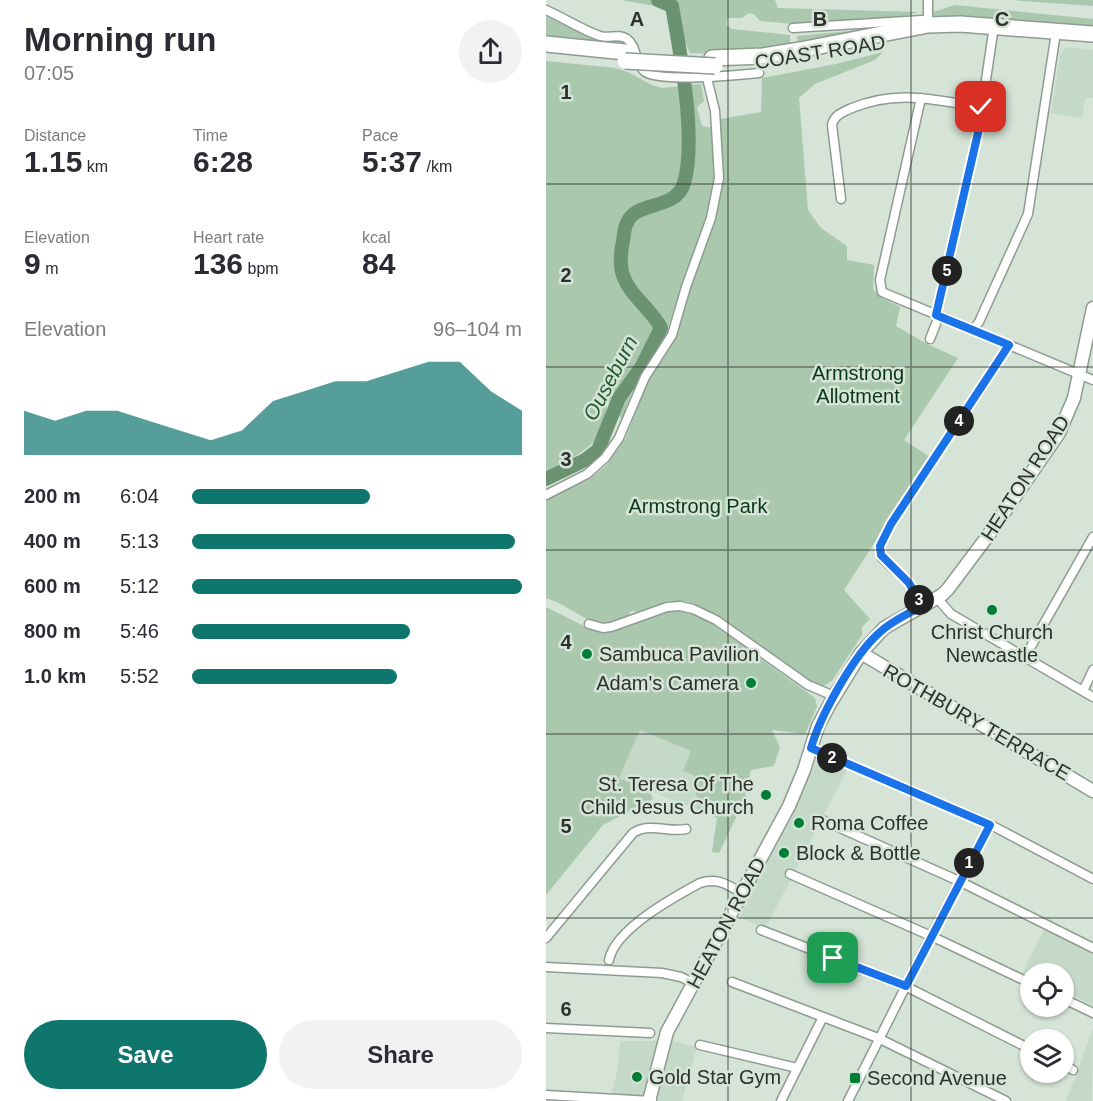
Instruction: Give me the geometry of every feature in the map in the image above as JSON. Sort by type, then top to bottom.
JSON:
[{"type":"highway","name":"COAST ROAD","points":[[711,67],[928,22],[1093,34]]},
{"type":"highway","name":"COAST ROAD","points":[[546,44],[625,57],[711,67],[801,59],[930,33],[961,31],[1093,43]]},
{"type":"highway","name":"COAST ROAD","points":[[546,54],[625,57]]},
{"type":"street","points":[[793,28],[928,22],[928,0]]},
{"type":"street","points":[[546,10],[600,36],[625,38],[632,44],[645,72],[653,75],[696,78],[711,67],[759,73]]},
{"type":"street","points":[[930,339],[938,315],[978,133],[993,33]]},
{"type":"street","points":[[973,330],[979,322],[1028,214],[1055,39]]},
{"type":"street","points":[[546,495],[587,474],[605,458],[619,438],[645,377],[670,341],[686,287],[711,218],[717,190],[719,165],[711,67]]},
{"type":"street","points":[[841,199],[832,125],[840,113],[882,98],[901,96],[981,107]]},
{"type":"street","points":[[921,98],[880,285],[882,292],[1093,380]]},
{"type":"street","name":"HEATON ROAD","points":[[650,1101],[665,1037],[789,806],[804,770],[818,726],[834,696],[861,653],[884,628],[946,592],[1050,447],[1065,420],[1080,374],[1093,308]]},
{"type":"street","points":[[922,606],[909,583],[881,555],[880,546],[891,524],[1009,345]]},
{"type":"street","points":[[1025,657],[1093,537]]},
{"type":"street","points":[[938,598],[951,614],[1093,697]]},
{"type":"street","points":[[589,624],[611,627],[667,607],[686,606],[711,617],[808,685],[834,696]]},
{"type":"street","name":"ROTHBURY TERRACE","points":[[861,653],[1093,790]]},
{"type":"street","points":[[1083,691],[1093,670]]},
{"type":"street","points":[[811,748],[990,825],[1093,879]]},
{"type":"street","points":[[820,819],[959,881],[1093,948]]},
{"type":"street","points":[[848,1101],[878,1038],[990,825]]},
{"type":"street","points":[[546,938],[633,833],[648,828],[686,829]]},
{"type":"street","points":[[790,874],[1020,978]]},
{"type":"street","points":[[609,960],[615,946],[635,923],[700,883],[713,880],[742,893]]},
{"type":"street","points":[[761,930],[906,986],[1020,1044]]},
{"type":"street","points":[[546,968],[662,973],[681,977],[693,983]]},
{"type":"street","points":[[732,982],[878,1038],[1006,1101]]},
{"type":"street","points":[[1074,1004],[1093,1013]]},
{"type":"street","points":[[781,1101],[823,1017]]},
{"type":"street","points":[[546,1028],[650,1033]]},
{"type":"street","points":[[700,1045],[797,1068]]},
{"type":"street","points":[[546,1095],[650,1101]]},
{"type":"shaded area","points":[[1067,47],[1093,50],[1093,98],[1085,98],[1082,118],[1051,113],[1060,54]]},
{"type":"shaded area","points":[[640,730],[691,751],[698,810],[619,778]]},
{"type":"shaded area","points":[[820,756],[847,770],[765,929],[735,914]]},
{"type":"shaded area","points":[[1045,928],[1093,952],[1093,1006],[1074,996],[1074,963],[1028,963]]},
{"type":"shaded area","points":[[1093,1029],[1092,1101],[1066,1101]]},
{"type":"shaded area","points":[[620,1041],[674,1041],[697,1047],[682,1101],[610,1101],[618,1067]]},
{"type":"green space","points":[[621,0],[775,0],[778,8],[919,12],[898,18],[795,24],[760,21],[754,14],[749,13],[742,18],[727,18],[726,25],[732,29],[790,35],[790,44],[741,52],[690,53],[671,9]]},
{"type":"green space","points":[[1010,0],[1093,0],[1093,6]]},
{"type":"green space","points":[[955,5],[1093,19],[1093,29],[935,18],[933,12]]},
{"type":"green space","points":[[546,16],[588,37],[621,43],[622,47],[546,36]]},
{"type":"green space","points":[[870,29],[865,33],[798,43],[797,36]]},
{"type":"green space","name":"Armstrong Park","points":[[883,52],[875,60],[815,84],[799,98],[808,210],[821,228],[847,246],[847,260],[874,265],[873,289],[882,298],[900,307],[896,326],[958,358],[904,440],[930,457],[844,590],[870,619],[862,627],[862,635],[832,681],[823,686],[817,685],[710,614],[686,601],[668,601],[640,614],[630,612],[627,619],[602,623],[585,618],[546,598],[546,499],[588,480],[607,465],[626,438],[648,380],[671,345],[721,183],[721,119],[761,112],[762,78],[836,64]]},
{"type":"green space","points":[[546,61],[616,68],[662,88],[701,84],[704,101],[697,107],[702,126],[713,128],[716,176],[713,201],[661,346],[632,391],[622,419],[607,401],[606,416],[596,438],[580,453],[546,472]]},
{"type":"green space","points":[[546,607],[586,627],[601,631],[669,609],[683,608],[715,626],[815,698],[817,707],[805,734],[772,730],[780,747],[774,766],[751,770],[744,801],[719,853],[712,852],[717,818],[698,810],[694,775],[683,771],[691,751],[640,730],[619,778],[649,790],[653,799],[603,825],[546,895]]},
{"type":"waterway","name":"Ouseburn","points":[[546,479],[585,460],[598,450],[619,398],[642,366],[661,328],[629,288],[622,272],[621,261],[627,223],[639,211],[665,202],[680,192],[688,165],[686,95],[672,6],[658,0]]},
{"type":"place","name":"Christ Church Newcastle","points":[[992,610]]},
{"type":"place","name":"Sambuca Pavilion","points":[[587,654]]},
{"type":"place","name":"Adam's Camera","points":[[751,683]]},
{"type":"place","name":"St. Teresa Of The Child Jesus Church","points":[[766,795]]},
{"type":"place","name":"Roma Coffee","points":[[799,823]]},
{"type":"place","name":"Block & Bottle","points":[[784,853]]},
{"type":"place","name":"Gold Star Gym","points":[[637,1077]]},
{"type":"place","name":"Second Avenue","points":[[855,1078]]},
{"type":"route","points":[[833,958],[906,986],[990,825],[811,748],[818,726],[861,653],[884,628],[922,606],[909,583],[881,555],[880,546],[891,524],[1009,345],[936,315],[978,133],[981,107]]},
{"type":"park label","name":"Armstrong Allotment","points":[[858,384]]}]
